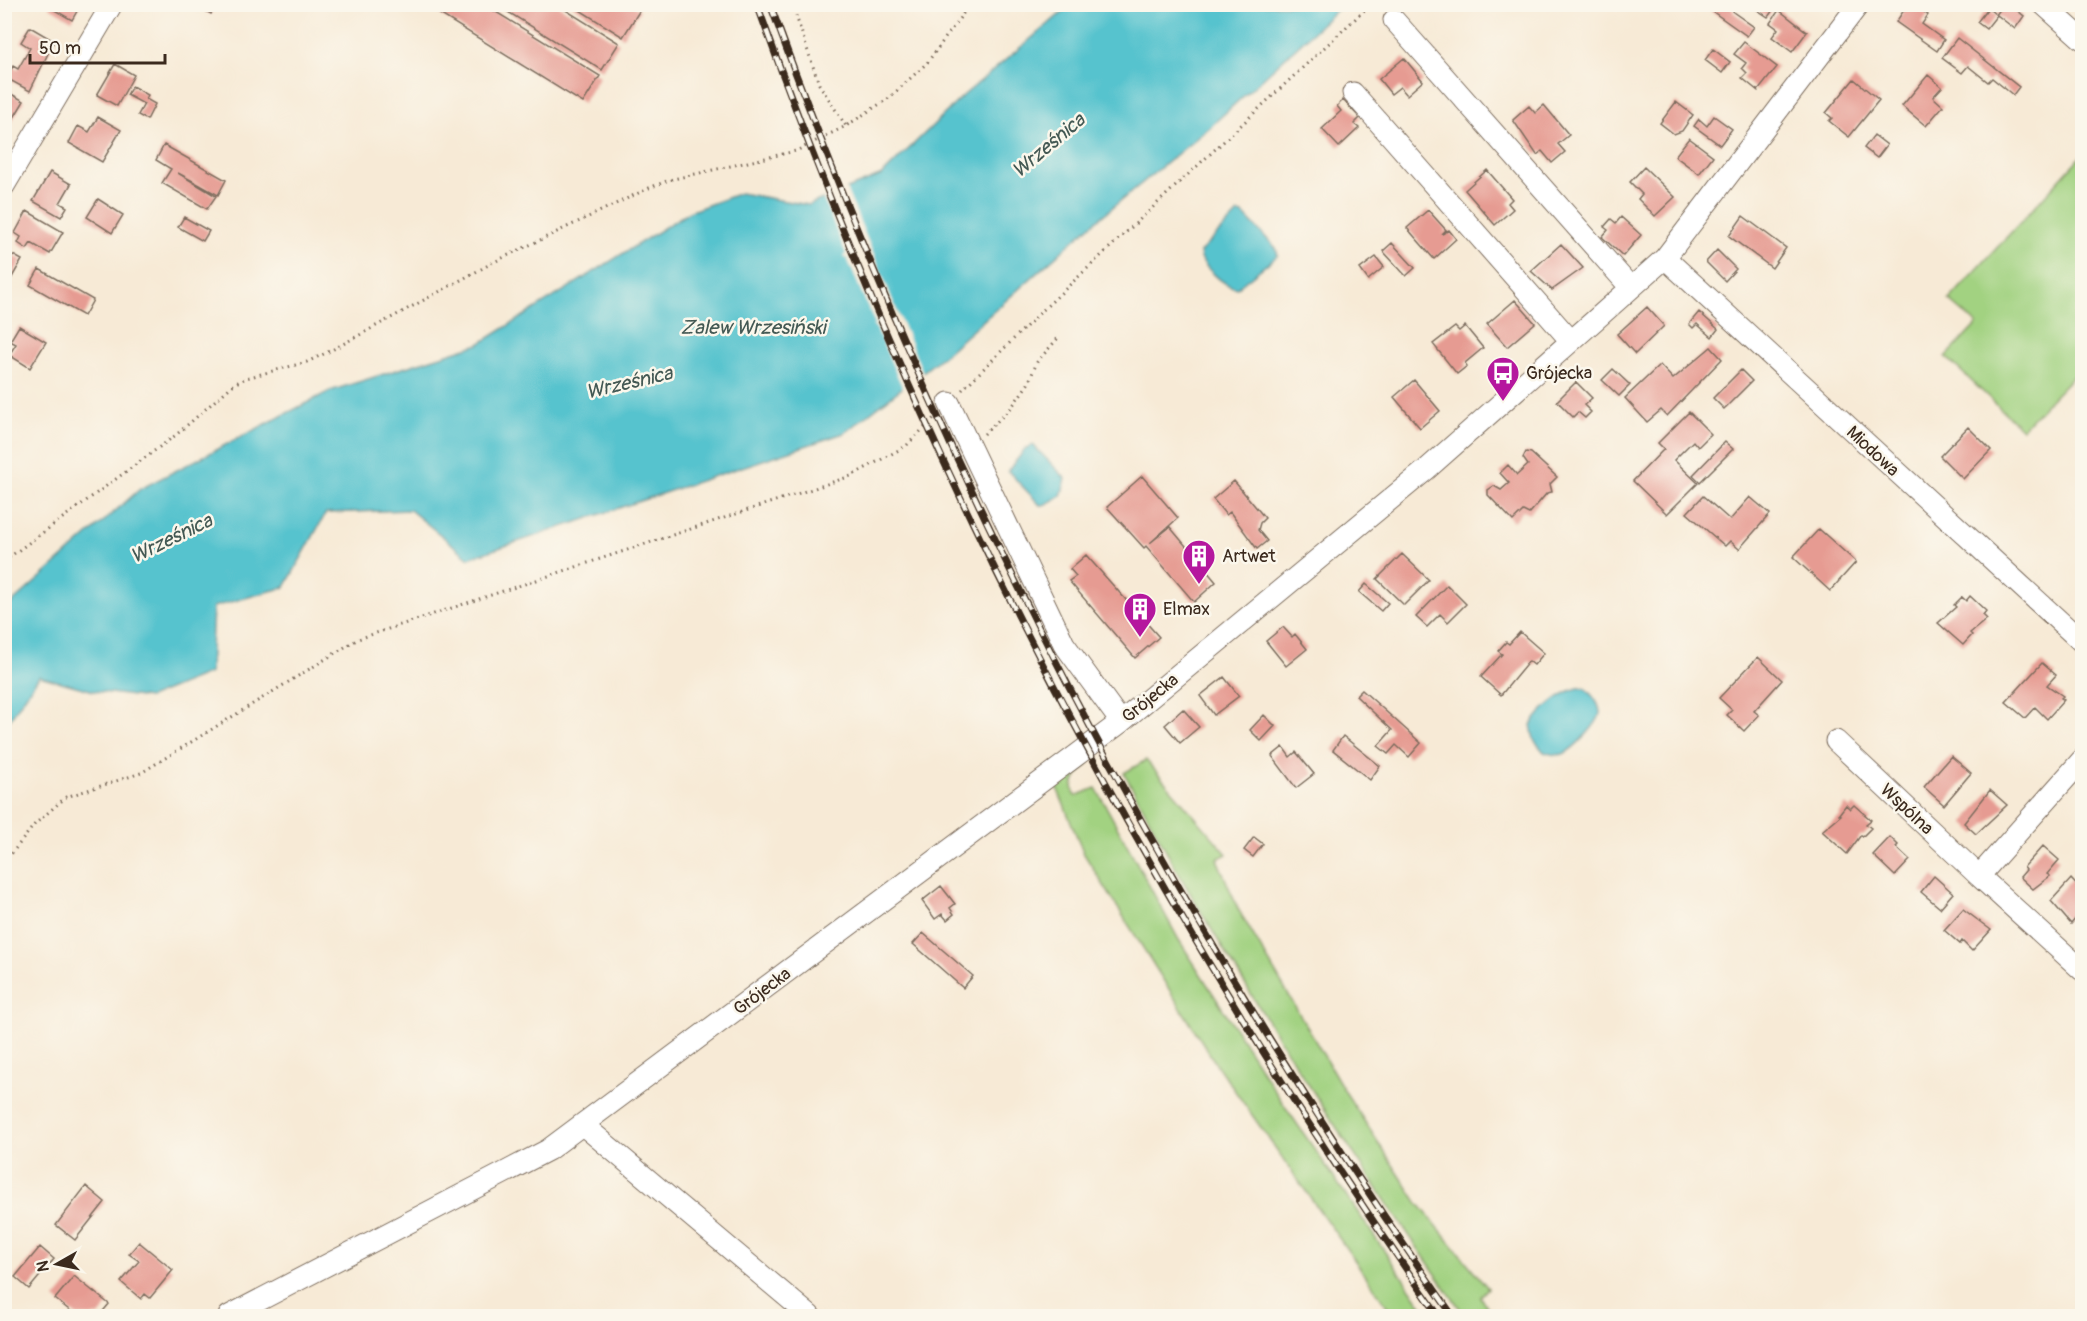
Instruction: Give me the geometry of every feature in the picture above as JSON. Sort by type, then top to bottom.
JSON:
[{"type":"street","points":[[4,186],[112,4]]},
{"type":"street","name":"Grójecka","points":[[229,1317],[548,1150],[1121,722],[1427,470],[1665,258],[1859,4]]},
{"type":"street","points":[[2043,4],[2082,39]]},
{"type":"street","points":[[1394,20],[1631,288]]},
{"type":"street","points":[[1353,93],[1571,340]]},
{"type":"street","name":"Miodowa","points":[[1665,258],[2082,642]]},
{"type":"street","points":[[949,403],[1064,644],[1121,722]]},
{"type":"street","name":"Wspólna","points":[[1836,741],[2082,970]]},
{"type":"street","points":[[1979,876],[2082,760]]},
{"type":"street","points":[[583,1125],[810,1317]]},
{"type":"path","points":[[792,4],[819,84],[846,126]]},
{"type":"path","points":[[4,561],[176,435],[234,384],[246,378],[307,362],[494,262],[669,180],[796,151],[846,126],[889,98],[927,63],[970,4]]},
{"type":"path","points":[[4,863],[35,824],[66,797],[141,773],[358,639],[851,476],[906,446],[1046,308],[1371,4]]},
{"type":"path","points":[[968,445],[984,434],[1011,408],[1028,384],[1037,362],[1059,337]]},
{"type":"green space","points":[[2082,155],[2082,367],[2022,429],[1946,357],[1977,324],[1949,300]]},
{"type":"green space","points":[[1085,759],[1088,764],[1074,782],[1075,796],[1096,788],[1179,940],[1280,1099],[1429,1316],[1394,1316],[1216,1064],[1084,854],[1055,783]]},
{"type":"green space","points":[[1146,760],[1227,854],[1217,859],[1238,909],[1344,1090],[1417,1202],[1488,1288],[1480,1297],[1494,1316],[1465,1316],[1391,1210],[1284,1047],[1183,881],[1124,773]]},
{"type":"water","name":"Zalew Wrzesiński","points":[[1071,5],[1342,5],[1210,127],[1090,226],[942,357],[844,433],[469,558],[410,510],[326,513],[285,587],[213,607],[210,673],[149,698],[94,691],[39,676],[5,726],[5,609],[140,489],[330,391],[479,344],[689,212],[740,193],[808,205],[882,175],[964,95]]},
{"type":"water","points":[[1238,213],[1243,214],[1276,248],[1278,255],[1237,288],[1226,283],[1208,269],[1200,252]]},
{"type":"water","points":[[1033,445],[1066,479],[1061,496],[1044,505],[1040,505],[1008,471],[1026,448]]},
{"type":"water","points":[[1578,688],[1585,688],[1598,705],[1600,712],[1596,723],[1579,742],[1563,754],[1544,752],[1534,740],[1531,725],[1552,702]]},
{"type":"pier","points":[[845,186],[924,375],[904,391],[876,328],[872,325],[875,324],[847,258],[843,256],[846,254],[822,196]]},
{"type":"building","points":[[50,4],[81,4],[72,20],[49,7]]},
{"type":"building","points":[[202,4],[216,4],[211,14],[200,8]]},
{"type":"building","points":[[443,4],[483,4],[600,76],[583,103],[438,13]]},
{"type":"building","points":[[495,4],[556,4],[619,43],[602,70]]},
{"type":"building","points":[[570,4],[630,4],[640,10],[623,37]]},
{"type":"building","points":[[1702,4],[1728,4],[1734,9],[1733,12],[1754,27],[1747,36]]},
{"type":"building","points":[[1908,4],[1913,4],[1928,15],[1922,24],[1944,40],[1937,51],[1896,22]]},
{"type":"building","points":[[2004,4],[2009,4],[2024,16],[2015,29],[1997,15],[1986,29],[1977,22],[1988,8],[1996,15]]},
{"type":"building","points":[[1750,5],[1773,5],[1776,6],[1768,17]]},
{"type":"building","points":[[1779,10],[1807,32],[1792,52],[1772,37],[1778,29],[1770,23]]},
{"type":"building","points":[[30,27],[54,41],[30,91],[6,78],[13,66],[18,69],[30,48],[21,42]]},
{"type":"building","points":[[1957,38],[2019,87],[2013,95],[1992,78],[1988,82],[1968,66],[1962,73],[1942,58]]},
{"type":"building","points":[[1744,42],[1777,67],[1758,91],[1742,78],[1747,73],[1742,68],[1746,63],[1734,54]]},
{"type":"building","points":[[1713,49],[1730,62],[1722,73],[1705,60]]},
{"type":"building","points":[[1404,58],[1423,81],[1407,95],[1400,87],[1391,94],[1379,79]]},
{"type":"building","points":[[115,64],[134,75],[117,106],[97,95]]},
{"type":"building","points":[[1928,75],[1942,87],[1933,97],[1943,106],[1926,126],[1902,106]]},
{"type":"building","points":[[1854,79],[1879,100],[1849,137],[1829,121],[1832,118],[1826,113]]},
{"type":"building","points":[[132,86],[148,95],[146,99],[155,104],[147,120],[138,115],[144,104],[127,95]]},
{"type":"building","points":[[4,90],[24,101],[4,134]]},
{"type":"building","points":[[1343,100],[1360,118],[1354,124],[1359,128],[1339,147],[1322,129],[1341,111],[1337,106]]},
{"type":"building","points":[[1676,102],[1693,115],[1682,131],[1674,134],[1660,123]]},
{"type":"building","points":[[1544,105],[1569,135],[1558,144],[1565,152],[1552,163],[1542,151],[1537,155],[1513,120],[1529,106],[1535,113]]},
{"type":"building","points":[[1714,116],[1732,129],[1720,145],[1694,126],[1699,119],[1707,126]]},
{"type":"building","points":[[98,117],[121,130],[102,162],[69,143],[78,126],[89,132]]},
{"type":"building","points":[[1874,135],[1887,145],[1877,158],[1864,148]]},
{"type":"building","points":[[1689,138],[1713,156],[1699,174],[1675,156]]},
{"type":"building","points":[[164,145],[226,180],[218,195],[178,173],[216,196],[207,209],[162,183],[171,169],[156,160]]},
{"type":"building","points":[[1644,167],[1675,197],[1655,216],[1638,199],[1642,194],[1630,182]]},
{"type":"building","points":[[1487,170],[1512,199],[1508,203],[1513,209],[1495,225],[1465,190]]},
{"type":"building","points":[[50,172],[71,184],[60,203],[67,207],[61,217],[33,201]]},
{"type":"building","points":[[98,199],[123,215],[112,233],[87,217]]},
{"type":"building","points":[[1428,210],[1446,230],[1442,234],[1449,230],[1456,239],[1434,259],[1407,228]]},
{"type":"building","points":[[27,211],[63,232],[50,254],[31,243],[27,249],[18,243],[21,237],[15,233]]},
{"type":"building","points":[[1743,216],[1786,248],[1772,268],[1729,236]]},
{"type":"building","points":[[184,217],[209,231],[203,241],[178,227]]},
{"type":"building","points":[[1621,217],[1641,235],[1623,256],[1602,237],[1608,230],[1604,227],[1611,219],[1616,223]]},
{"type":"building","points":[[1392,243],[1415,268],[1406,276],[1383,251]]},
{"type":"building","points":[[1561,244],[1583,268],[1552,290],[1531,271]]},
{"type":"building","points":[[4,250],[22,260],[11,279],[4,276]]},
{"type":"building","points":[[1717,250],[1736,269],[1725,281],[1706,262]]},
{"type":"building","points":[[1376,257],[1384,267],[1368,280],[1360,269]]},
{"type":"building","points":[[39,269],[93,300],[84,316],[30,285]]},
{"type":"building","points":[[1515,300],[1535,323],[1507,347],[1487,324]]},
{"type":"building","points":[[1647,307],[1664,326],[1635,354],[1617,334]]},
{"type":"building","points":[[1699,312],[1718,329],[1712,337],[1697,324],[1693,328],[1689,324]]},
{"type":"building","points":[[19,326],[46,342],[30,368],[9,355],[16,344],[10,341]]},
{"type":"building","points":[[1465,326],[1483,348],[1465,363],[1467,366],[1457,374],[1433,344],[1455,327],[1459,331]]},
{"type":"building","points":[[1711,347],[1722,359],[1667,416],[1661,410],[1647,422],[1625,398],[1660,365],[1673,379]]},
{"type":"building","points":[[1613,369],[1630,385],[1619,396],[1602,380]]},
{"type":"building","points":[[1741,370],[1752,381],[1724,409],[1713,398]]},
{"type":"building","points":[[1414,380],[1440,411],[1420,428],[1394,397]]},
{"type":"building","points":[[1576,382],[1592,398],[1584,405],[1591,412],[1585,418],[1578,412],[1573,417],[1557,401]]},
{"type":"building","points":[[1689,412],[1711,434],[1698,447],[1693,441],[1674,460],[1698,483],[1667,514],[1633,481],[1664,449],[1658,443]]},
{"type":"building","points":[[1968,427],[1991,450],[1963,479],[1940,456]]},
{"type":"building","points":[[1725,442],[1733,449],[1700,482],[1693,475]]},
{"type":"building","points":[[1526,452],[1531,453],[1557,477],[1550,484],[1552,492],[1547,493],[1529,514],[1523,511],[1513,521],[1488,495],[1488,490],[1494,486],[1501,490],[1509,483],[1500,473],[1508,465],[1517,475],[1528,465],[1523,458]]},
{"type":"building","points":[[1142,476],[1178,518],[1150,543],[1170,527],[1216,582],[1194,602],[1146,546],[1144,548],[1107,507]]},
{"type":"building","points":[[1234,481],[1265,518],[1258,530],[1267,541],[1257,549],[1230,512],[1226,515],[1213,499]]},
{"type":"building","points":[[1703,496],[1730,520],[1750,497],[1770,514],[1739,549],[1730,541],[1725,546],[1687,513]]},
{"type":"building","points":[[1819,529],[1856,562],[1830,591],[1793,557]]},
{"type":"building","points":[[1402,554],[1429,580],[1404,605],[1377,579]]},
{"type":"building","points":[[1086,555],[1159,637],[1135,658],[1069,581],[1076,576],[1070,569]]},
{"type":"building","points":[[1366,584],[1388,603],[1381,611],[1359,592]]},
{"type":"building","points":[[1447,585],[1466,604],[1448,622],[1440,614],[1427,627],[1416,617]]},
{"type":"building","points":[[1970,596],[1986,611],[1983,615],[1987,619],[1970,633],[1972,635],[1963,645],[1938,623],[1956,607],[1954,605],[1962,597],[1966,601]]},
{"type":"building","points":[[1283,627],[1292,637],[1295,634],[1307,649],[1286,666],[1266,641]]},
{"type":"building","points":[[1520,632],[1544,653],[1534,665],[1529,661],[1501,695],[1481,677],[1502,654],[1498,651],[1506,642],[1509,644]]},
{"type":"building","points":[[1758,657],[1782,680],[1754,711],[1759,715],[1744,731],[1727,715],[1732,710],[1719,698]]},
{"type":"building","points":[[2042,663],[2056,675],[2047,685],[2063,696],[2061,698],[2064,700],[2047,719],[2035,707],[2025,718],[2006,702]]},
{"type":"building","points":[[1224,677],[1239,696],[1214,715],[1200,696]]},
{"type":"building","points":[[1362,690],[1421,743],[1409,757],[1396,745],[1388,754],[1378,746],[1392,730],[1356,696]]},
{"type":"building","points":[[1183,709],[1199,727],[1180,743],[1165,725]]},
{"type":"building","points":[[1264,715],[1275,726],[1261,741],[1250,730]]},
{"type":"building","points":[[1343,736],[1380,766],[1370,780],[1333,750]]},
{"type":"building","points":[[1283,747],[1290,757],[1296,752],[1314,774],[1296,788],[1272,756]]},
{"type":"building","points":[[1951,756],[1971,773],[1944,805],[1924,787]]},
{"type":"building","points":[[1990,790],[2007,805],[1976,834],[1964,823]]},
{"type":"building","points":[[1846,805],[1850,809],[1854,805],[1871,820],[1866,824],[1871,828],[1863,836],[1861,835],[1847,854],[1822,831],[1841,815],[1839,814]]},
{"type":"building","points":[[1254,837],[1263,844],[1253,857],[1244,850]]},
{"type":"building","points":[[1890,837],[1898,845],[1896,847],[1910,860],[1895,876],[1873,855]]},
{"type":"building","points":[[2043,846],[2059,860],[2047,874],[2050,876],[2033,889],[2020,877],[2026,870],[2024,867]]},
{"type":"building","points":[[1934,876],[1953,893],[1940,908],[1921,892]]},
{"type":"building","points":[[2071,879],[2082,891],[2082,911],[2071,924],[2051,901]]},
{"type":"building","points":[[941,886],[955,904],[950,908],[954,914],[947,920],[942,914],[935,919],[922,901]]},
{"type":"building","points":[[1963,909],[1991,930],[1972,951],[1962,941],[1960,944],[1944,930]]},
{"type":"building","points":[[923,933],[973,976],[963,988],[913,944]]},
{"type":"building","points":[[86,1186],[105,1202],[75,1240],[56,1225]]},
{"type":"building","points":[[139,1242],[173,1270],[150,1298],[145,1294],[141,1299],[121,1282],[139,1261],[129,1254]]},
{"type":"building","points":[[40,1247],[54,1259],[29,1289],[15,1277]]},
{"type":"building","points":[[74,1276],[109,1304],[99,1316],[77,1316],[55,1299]]},
{"type":"railway","points":[[757,4],[822,178],[893,349],[970,518],[1053,684],[1141,846],[1235,1006],[1334,1163],[1439,1316]]},
{"type":"railway","points":[[770,4],[837,180],[908,351],[985,519],[1067,683],[1155,845],[1248,1004],[1347,1161],[1453,1316]]},
{"type":"place","name":"Grójecka","points":[[1503,402]]},
{"type":"place","name":"Artwet","points":[[1199,585]]},
{"type":"place","name":"Elmax","points":[[1140,638]]},
{"type":"water label","name":"Wrześnica","points":[[1048,145]]},
{"type":"water label","name":"Wrześnica","points":[[629,382]]},
{"type":"water label","name":"Wrześnica","points":[[171,538]]}]
